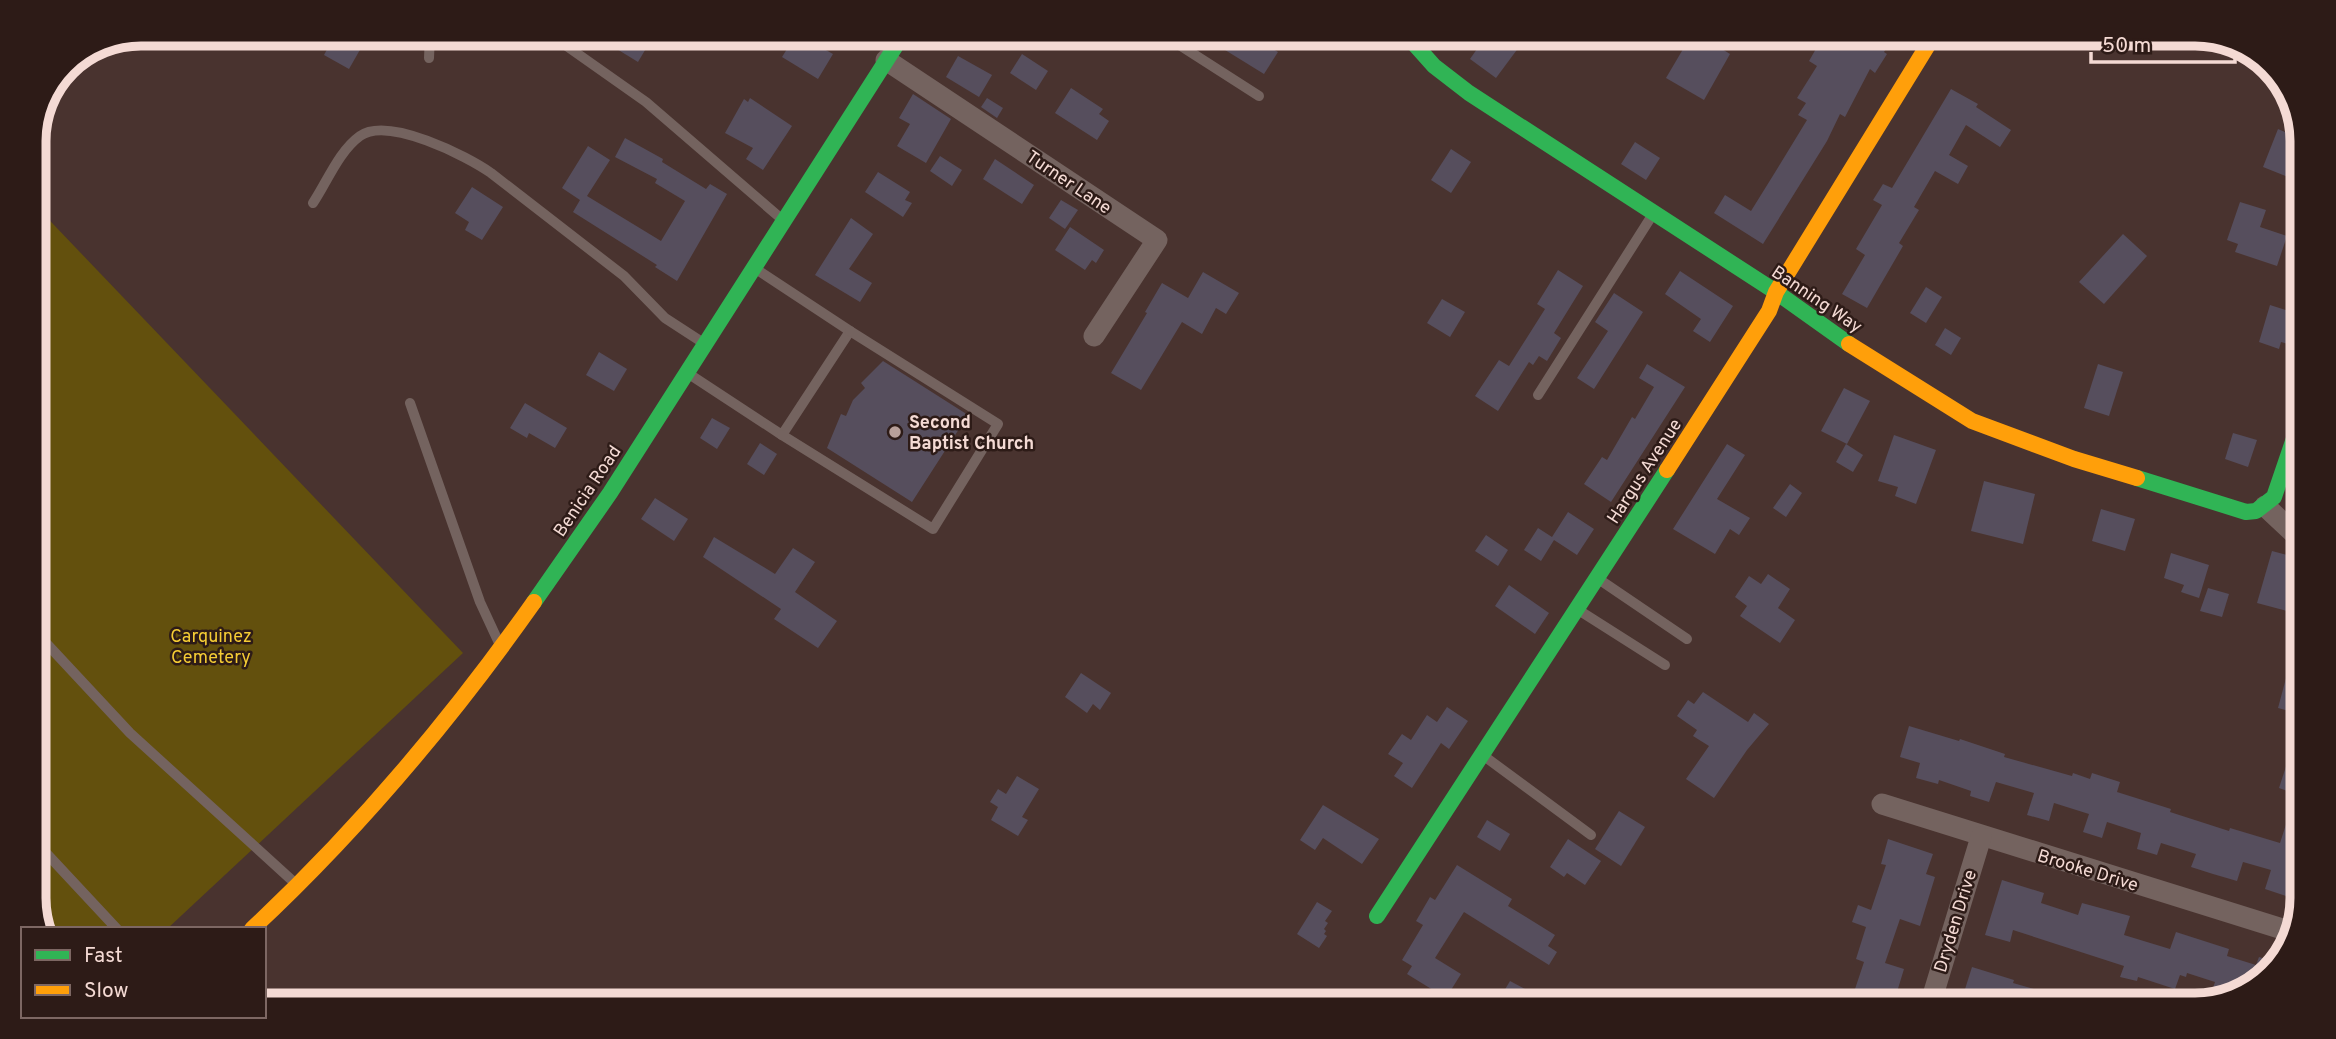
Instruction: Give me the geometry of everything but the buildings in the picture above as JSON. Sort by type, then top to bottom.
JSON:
[{"type":"street","name":"Benicia Road","points":[[254,927],[298,886],[410,760],[501,648],[610,493],[895,46]]},
{"type":"street","name":"Banning Way","points":[[1415,46],[1446,78],[1776,292],[1847,343],[1972,421],[2074,459],[2255,509]]},
{"type":"street","name":"Hargus Avenue","points":[[1377,916],[1578,610],[1769,311],[1776,292],[1927,46]]},
{"type":"street","name":"Turner Lane","points":[[886,60],[1157,240],[1094,335]]},
{"type":"street","points":[[2290,451],[2274,498],[2255,509],[2290,532]]},
{"type":"street","name":"Brooke Drive","points":[[1882,804],[2285,930]]},
{"type":"street","name":"Dryden Drive","points":[[1934,993],[1981,836]]},
{"type":"lane","points":[[429,58],[430,46]]},
{"type":"lane","points":[[567,46],[646,102],[784,221]]},
{"type":"lane","points":[[1181,46],[1259,96]]},
{"type":"lane","points":[[313,203],[346,150],[362,135],[385,131],[446,149],[473,160],[491,173],[624,276],[665,318],[705,344]]},
{"type":"lane","points":[[1538,395],[1653,214]]},
{"type":"lane","points":[[687,372],[933,529],[998,424],[754,268]]},
{"type":"lane","points":[[782,435],[850,331]]},
{"type":"lane","points":[[410,403],[480,602],[501,648]]},
{"type":"lane","points":[[1598,578],[1687,639]]},
{"type":"lane","points":[[1578,610],[1665,665]]},
{"type":"lane","points":[[46,643],[130,733],[298,886]]},
{"type":"lane","points":[[1482,755],[1591,835]]},
{"type":"lane","points":[[46,855],[115,927]]},
{"type":"green space","name":"Carquinez Cemetery","points":[[46,217],[463,653],[169,927],[50,927],[46,905]]},
{"type":"traffic: fast","points":[[534,602],[610,493],[896,46]]},
{"type":"traffic: fast","points":[[1416,46],[1434,66],[1469,93],[1776,292],[1849,344]]},
{"type":"traffic: fast","points":[[2137,478],[2246,512],[2256,511],[2274,497],[2290,450]]},
{"type":"traffic: fast","points":[[1377,916],[1667,470]]},
{"type":"traffic: slow","points":[[1667,470],[1769,311],[1776,292],[1927,46]]},
{"type":"traffic: slow","points":[[1849,344],[1972,421],[2074,459],[2137,478]]},
{"type":"traffic: slow","points":[[254,927],[291,892],[401,773],[470,688],[534,602]]},
{"type":"place","name":"Second Baptist Church","points":[[895,432]]}]
